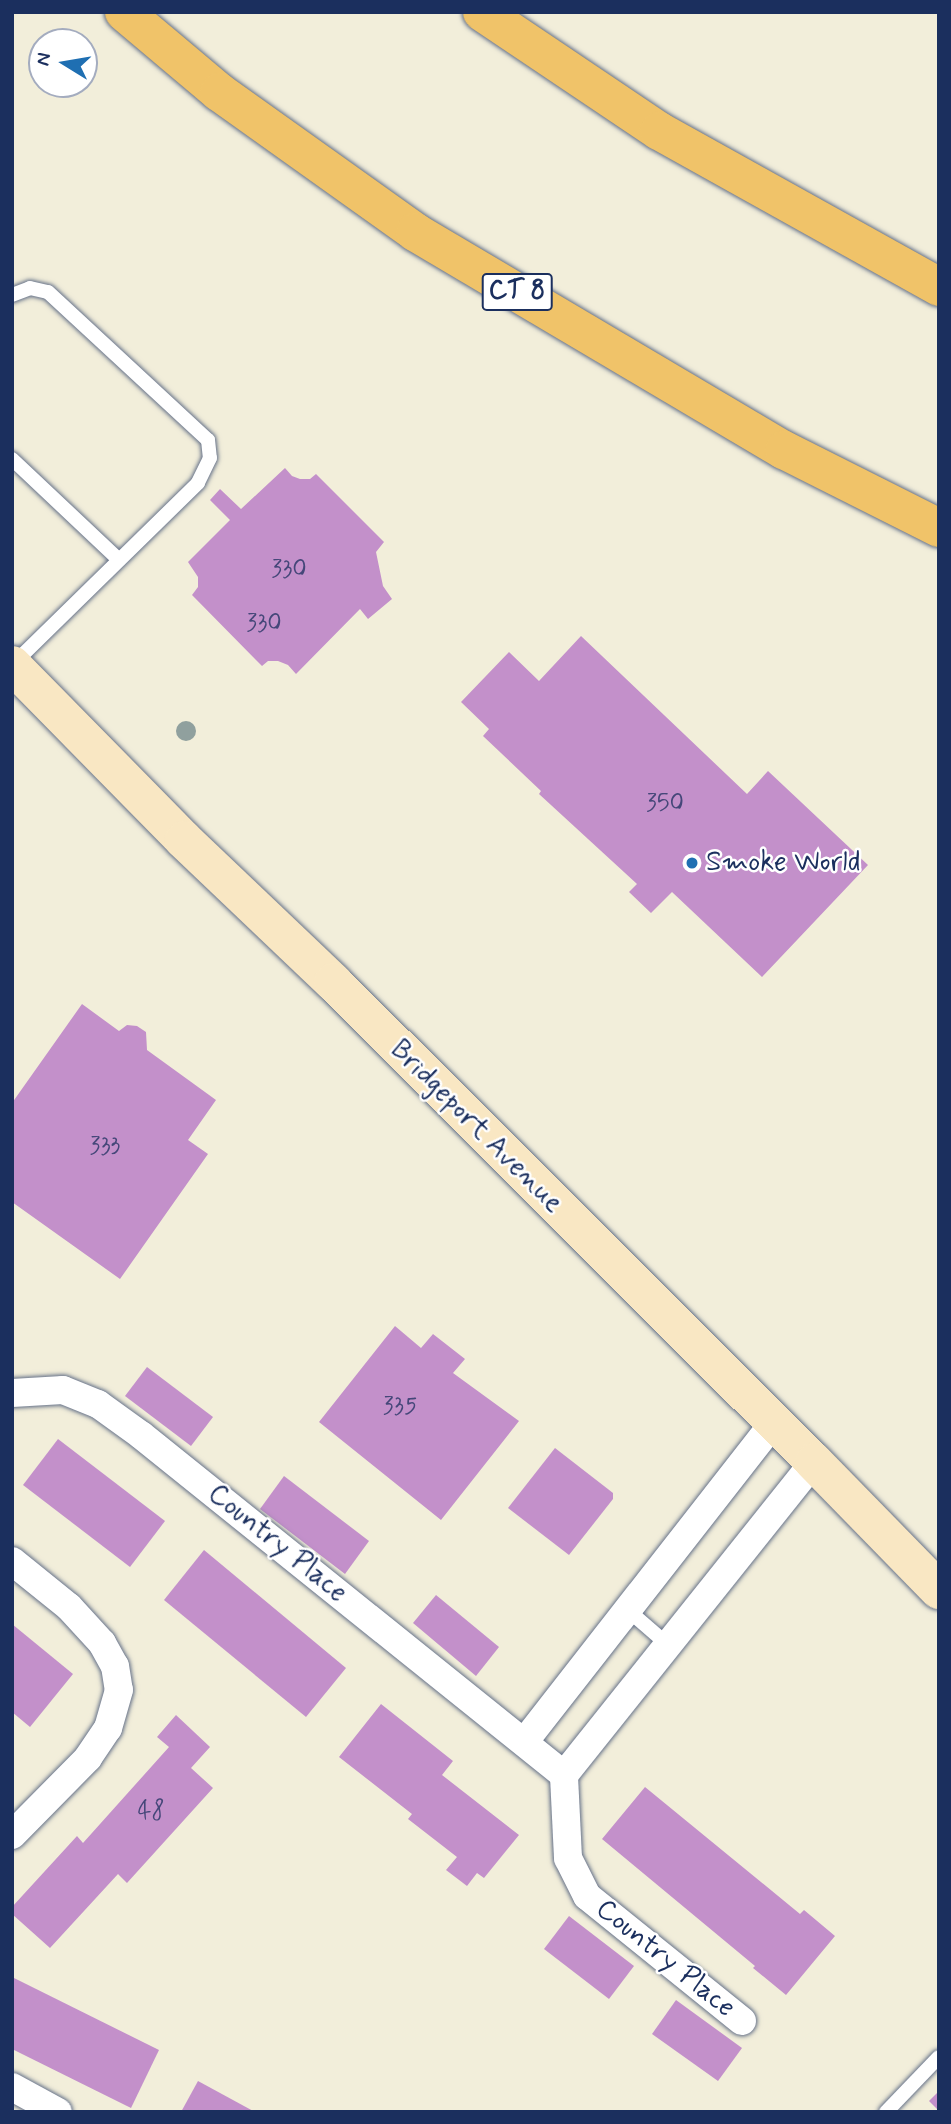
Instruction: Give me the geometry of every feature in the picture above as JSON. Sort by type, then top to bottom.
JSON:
[{"type":"highway","name":"CT 8","points":[[124,12],[219,92],[415,232],[784,450],[939,528]]},
{"type":"highway","points":[[482,12],[659,131],[939,287]]},
{"type":"main road","name":"Bridgeport Avenue","points":[[12,665],[184,840],[333,982],[939,1590]]},
{"type":"street","name":"Country Place","points":[[12,1392],[63,1390],[98,1404],[141,1434],[394,1639],[525,1741],[564,1775],[568,1858],[587,1896],[622,1927],[743,2021]]},
{"type":"street","points":[[525,1741],[774,1422]]},
{"type":"street","points":[[564,1775],[814,1462]]},
{"type":"street","points":[[12,1561],[69,1607],[102,1643],[115,1666],[119,1690],[108,1728],[88,1758],[12,1835]]},
{"type":"street","points":[[12,2087],[58,2112]]},
{"type":"lane","points":[[12,295],[30,288],[48,292],[208,440],[210,458],[198,483],[12,665]]},
{"type":"lane","points":[[12,459],[119,560]]},
{"type":"lane","points":[[629,1611],[667,1644]]},
{"type":"lane","points":[[886,2112],[939,2057]]},
{"type":"building","points":[[285,468],[292,476],[300,479],[310,479],[316,474],[384,542],[376,552],[383,586],[392,599],[368,619],[360,609],[296,674],[288,665],[278,661],[268,661],[262,666],[192,595],[198,587],[198,577],[188,562],[230,520],[210,500],[220,489],[241,509]]},
{"type":"building","points":[[581,636],[747,794],[768,771],[868,865],[762,977],[672,892],[651,913],[629,892],[637,884],[539,794],[541,791],[483,736],[489,729],[461,702],[509,652],[539,681]]},
{"type":"building","points":[[82,1004],[119,1031],[127,1025],[137,1026],[146,1032],[147,1050],[216,1100],[188,1140],[208,1154],[120,1279],[12,1202],[12,1103]]},
{"type":"building","points":[[395,1326],[421,1348],[433,1334],[465,1359],[453,1373],[519,1421],[441,1520],[319,1422]]},
{"type":"building","points":[[147,1367],[213,1417],[191,1446],[125,1396]]},
{"type":"building","points":[[58,1439],[165,1521],[130,1567],[23,1485]]},
{"type":"building","points":[[555,1448],[613,1493],[613,1499],[569,1555],[508,1508]]},
{"type":"building","points":[[284,1476],[369,1541],[345,1574],[260,1509]]},
{"type":"building","points":[[204,1550],[346,1668],[306,1717],[164,1600]]},
{"type":"building","points":[[436,1595],[499,1647],[476,1676],[413,1623]]},
{"type":"building","points":[[12,1624],[73,1674],[30,1727],[12,1712]]},
{"type":"building","points":[[381,1704],[453,1761],[442,1775],[519,1835],[484,1878],[477,1873],[467,1886],[446,1870],[457,1857],[408,1819],[412,1814],[339,1757]]},
{"type":"building","points":[[176,1715],[210,1747],[191,1768],[213,1788],[127,1883],[118,1874],[50,1948],[12,1914],[12,1907],[77,1836],[83,1843],[169,1747],[157,1737]]},
{"type":"building","points":[[645,1787],[800,1914],[804,1910],[835,1936],[786,1995],[602,1839]]},
{"type":"building","points":[[569,1916],[634,1966],[609,1999],[544,1949]]},
{"type":"building","points":[[12,1977],[159,2050],[131,2108],[12,2049]]},
{"type":"building","points":[[676,2000],[742,2048],[718,2081],[652,2034]]},
{"type":"building","points":[[198,2081],[255,2112],[181,2112]]},
{"type":"building","points":[[939,2091],[939,2111],[929,2101]]},
{"type":"place","name":"Smoke World","points":[[692,863]]}]
